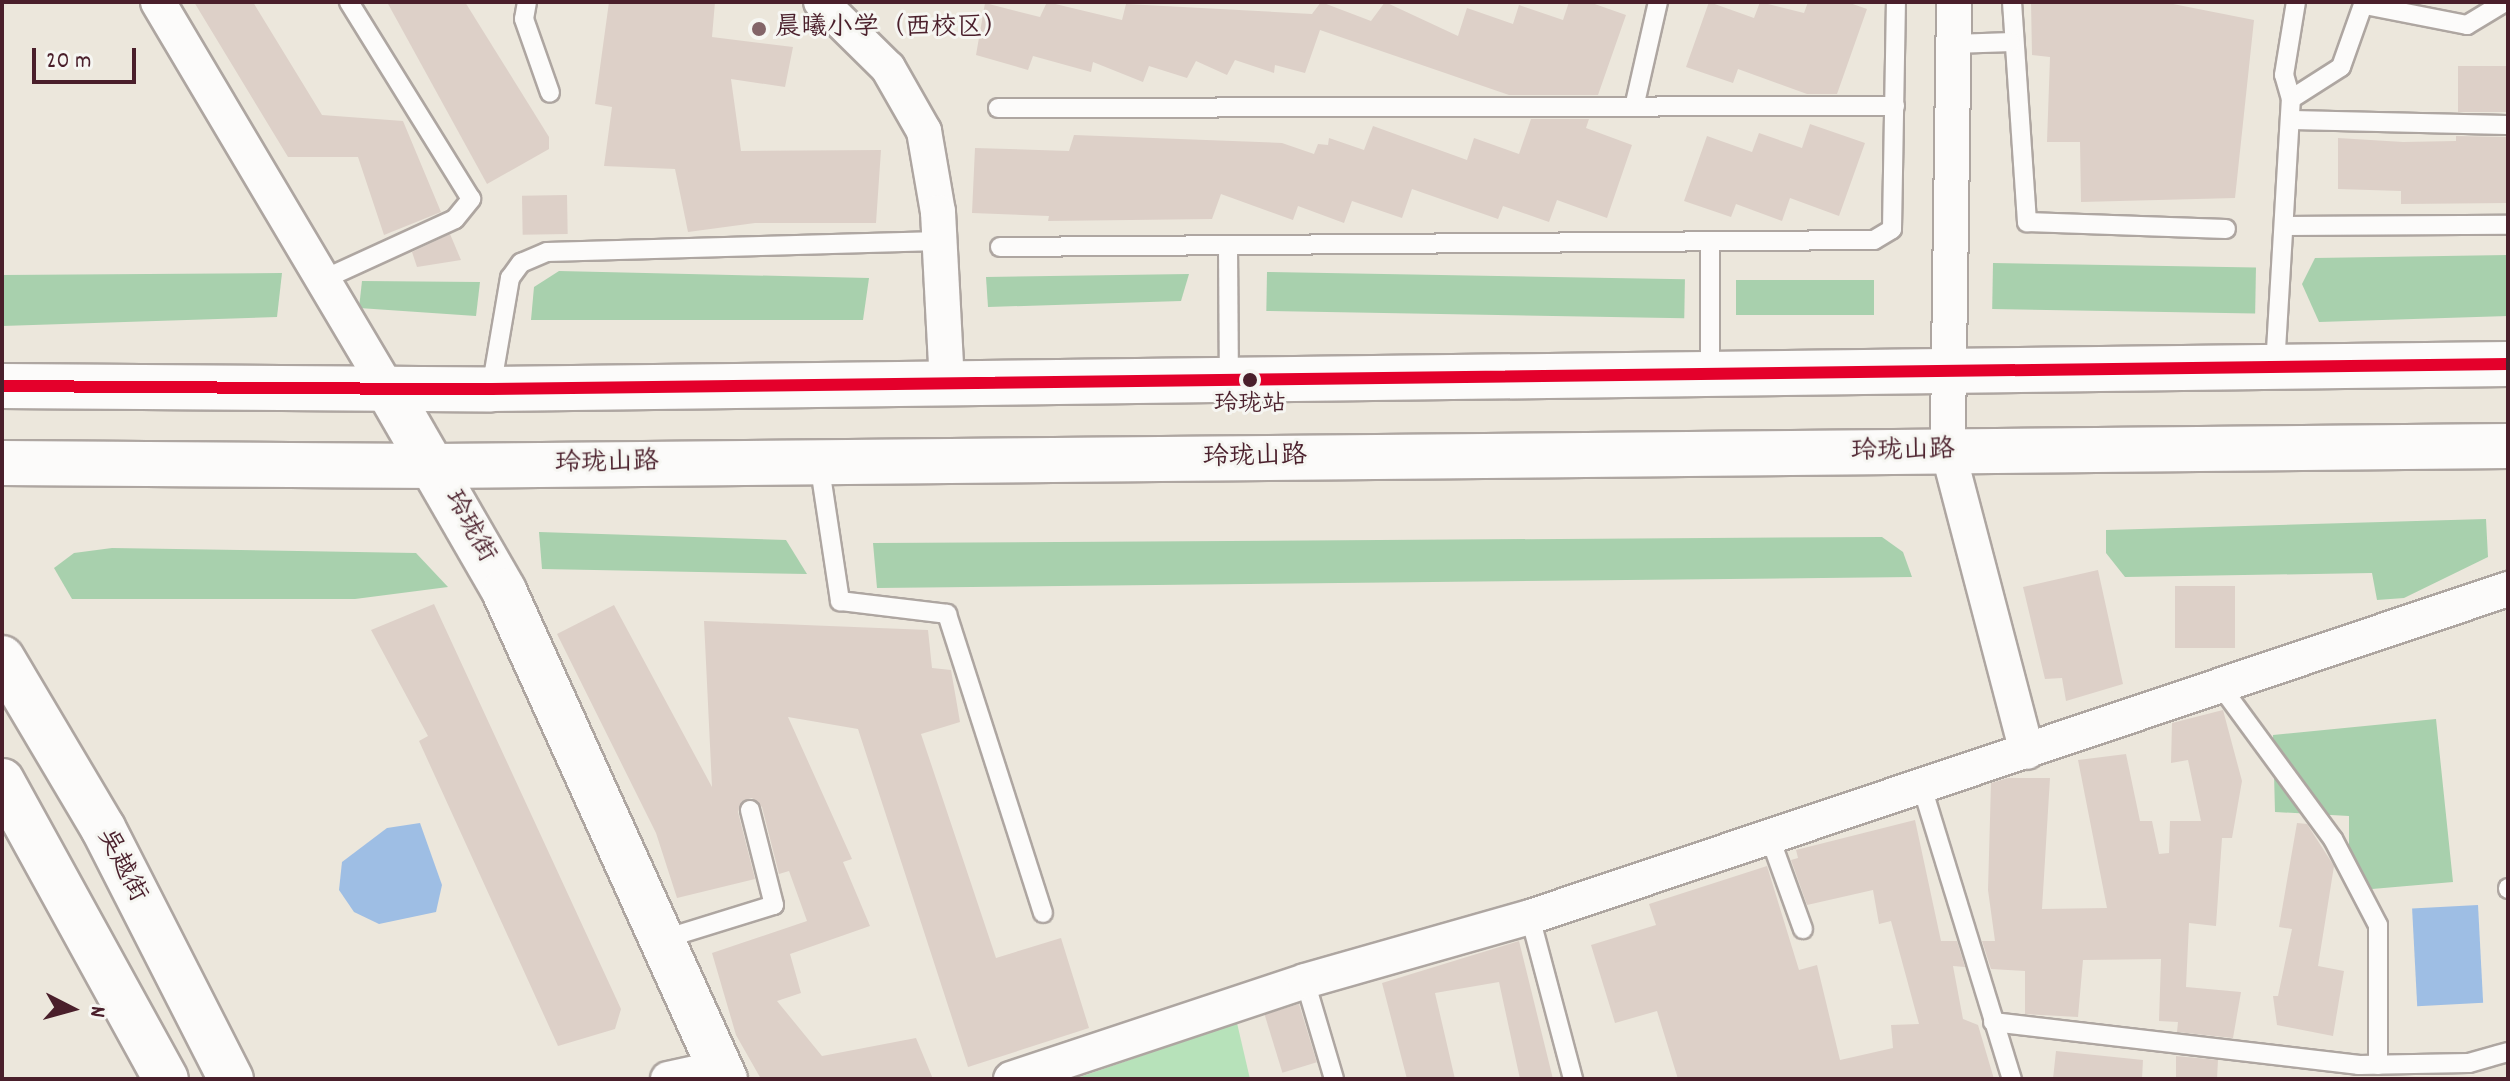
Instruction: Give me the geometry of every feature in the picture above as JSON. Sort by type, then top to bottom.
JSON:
[{"type":"main road","points":[[2,386],[491,389],[2508,364]]},
{"type":"main road","name":"玲珑街","points":[[387,388],[435,466],[504,591],[724,1073]]},
{"type":"main road","name":"玲珑山路","points":[[2,463],[435,466],[2508,446]]},
{"type":"main road","name":"吴越街","points":[[2,658],[103,828],[231,1079]]},
{"type":"main road","points":[[2,781],[166,1079]]},
{"type":"street","name":"玲珑街","points":[[158,2],[387,388]]},
{"type":"street","points":[[821,2],[888,68],[924,131],[939,241],[947,383]]},
{"type":"street","points":[[1954,2],[1948,451],[2027,752]]},
{"type":"street","points":[[1012,1079],[1305,981],[1530,917],[2222,688],[2508,589]]},
{"type":"street","points":[[668,1079],[724,1073]]},
{"type":"lane","points":[[322,280],[455,219],[471,199],[349,2]]},
{"type":"lane","points":[[527,2],[524,19],[550,93]]},
{"type":"lane","points":[[1635,103],[1658,2]]},
{"type":"lane","points":[[1000,247],[1874,240],[1892,229],[1896,2]]},
{"type":"lane","points":[[2012,2],[2011,42],[2027,222],[2226,229]]},
{"type":"lane","points":[[2275,367],[2291,120],[2291,99],[2284,75],[2296,2]]},
{"type":"lane","points":[[2291,99],[2341,67],[2364,4],[2467,25],[2505,2]]},
{"type":"lane","points":[[1954,44],[2011,42]]},
{"type":"lane","points":[[998,108],[1635,103],[1895,106]]},
{"type":"lane","points":[[2291,120],[2508,125]]},
{"type":"lane","points":[[2284,226],[2508,225]]},
{"type":"lane","points":[[491,389],[510,278],[521,263],[547,252],[939,241]]},
{"type":"lane","points":[[1710,241],[1710,374]]},
{"type":"lane","points":[[1228,245],[1229,380]]},
{"type":"lane","points":[[819,462],[840,601],[947,614],[1043,913]]},
{"type":"lane","points":[[2222,688],[2333,839],[2378,925],[2378,1065]]},
{"type":"lane","points":[[1922,787],[2012,1079]]},
{"type":"lane","points":[[664,939],[774,905],[750,810]]},
{"type":"lane","points":[[1770,838],[1803,929]]},
{"type":"lane","points":[[1530,917],[1573,1079]]},
{"type":"lane","points":[[1305,981],[1334,1079]]},
{"type":"lane","points":[[1993,1022],[2378,1065],[2469,1063],[2508,1052]]},
{"type":"green space","points":[[2508,255],[2508,316],[2319,322],[2302,284],[2315,258]]},
{"type":"green space","points":[[1993,263],[2256,268],[2255,314],[1992,309]]},
{"type":"green space","points":[[559,271],[869,278],[863,320],[531,320],[534,287]]},
{"type":"green space","points":[[1267,272],[1685,279],[1684,318],[1266,311]]},
{"type":"green space","points":[[282,273],[277,317],[2,326],[2,275]]},
{"type":"green space","points":[[1189,274],[1181,301],[988,307],[986,277]]},
{"type":"green space","points":[[1736,280],[1874,280],[1874,315],[1736,315]]},
{"type":"green space","points":[[362,281],[480,282],[476,316],[359,308]]},
{"type":"green space","points":[[2486,519],[2488,557],[2404,598],[2377,600],[2372,573],[2125,577],[2106,553],[2106,530]]},
{"type":"green space","points":[[539,532],[786,540],[807,574],[542,569]]},
{"type":"green space","points":[[1882,537],[1903,552],[1912,577],[877,588],[873,543]]},
{"type":"green space","points":[[112,548],[416,553],[448,587],[355,599],[72,599],[54,568],[74,553]]},
{"type":"green space","points":[[2436,719],[2453,882],[2349,891],[2349,816],[2275,812],[2273,735]]},
{"type":"green space","points":[[1237,1023],[1250,1079],[1074,1079]]},
{"type":"water","points":[[420,823],[442,885],[436,912],[379,924],[354,912],[339,890],[342,862],[387,828]]},
{"type":"water","points":[[2478,905],[2483,1003],[2417,1006],[2412,908]]},
{"type":"building","points":[[194,2],[253,2],[322,115],[403,121],[441,212],[384,235],[358,157],[288,157]]},
{"type":"building","points":[[387,2],[465,2],[549,137],[549,149],[487,184]]},
{"type":"building","points":[[609,2],[715,2],[712,37],[793,47],[785,87],[731,79],[741,151],[881,150],[876,223],[755,223],[688,232],[675,169],[604,166],[612,107],[595,104]]},
{"type":"building","points":[[1047,2],[1122,20],[1126,4],[1312,14],[1321,2],[1371,21],[1385,2],[1458,36],[1467,8],[1513,24],[1519,5],[1563,20],[1569,2],[1589,2],[1626,15],[1598,95],[1509,95],[1320,30],[1305,73],[1275,65],[1274,73],[1235,60],[1227,75],[1196,61],[1187,78],[1149,66],[1143,82],[1093,62],[1091,72],[1033,56],[1028,70],[976,55],[985,3],[1040,17]]},
{"type":"building","points":[[1709,2],[1754,18],[1760,2],[1804,13],[1808,2],[1847,2],[1867,9],[1837,94],[1807,94],[1738,69],[1733,83],[1686,67]]},
{"type":"building","points":[[2031,2],[2163,2],[2254,20],[2235,198],[2081,202],[2080,142],[2047,142],[2050,57],[2032,55]]},
{"type":"building","points":[[2458,66],[2508,66],[2508,112],[2458,112]]},
{"type":"building","points":[[1531,119],[1589,119],[1586,128],[1632,145],[1607,218],[1557,200],[1549,222],[1503,206],[1498,219],[1412,189],[1402,218],[1352,201],[1344,223],[1298,206],[1293,220],[1221,194],[1212,219],[1048,221],[1049,216],[972,213],[975,148],[1069,151],[1074,135],[1282,143],[1314,154],[1318,144],[1328,145],[1329,138],[1364,150],[1373,126],[1467,160],[1474,138],[1519,154]]},
{"type":"building","points":[[1810,124],[1865,143],[1839,216],[1790,198],[1782,221],[1736,204],[1731,217],[1684,201],[1707,136],[1752,152],[1759,133],[1802,148]]},
{"type":"building","points":[[2456,136],[2508,137],[2508,203],[2401,204],[2401,191],[2338,189],[2338,138],[2403,142],[2456,141]]},
{"type":"building","points":[[567,195],[568,234],[523,235],[522,196]]},
{"type":"building","points":[[450,234],[461,260],[417,267],[412,252]]},
{"type":"building","points":[[2098,570],[2123,684],[2066,701],[2062,678],[2045,679],[2023,587]]},
{"type":"building","points":[[2175,586],[2235,586],[2235,648],[2175,648]]},
{"type":"building","points":[[434,604],[621,1009],[615,1029],[558,1046],[419,741],[428,736],[371,630]]},
{"type":"building","points":[[614,605],[712,787],[704,621],[928,630],[932,668],[951,670],[960,722],[921,734],[996,958],[1061,938],[1089,1028],[968,1067],[858,729],[788,717],[852,859],[843,862],[870,926],[790,954],[801,993],[777,1001],[822,1056],[916,1038],[933,1079],[761,1079],[736,1035],[712,953],[807,921],[789,871],[779,874],[762,807],[752,798],[742,801],[738,812],[755,879],[677,898],[656,833],[557,634]]},
{"type":"building","points":[[2223,710],[2242,781],[2232,838],[2222,838],[2216,926],[2189,923],[2186,987],[2241,992],[2233,1038],[2177,1032],[2178,1022],[2159,1021],[2161,959],[2083,960],[2078,1017],[2025,1014],[2025,971],[1991,969],[1982,941],[1995,941],[1988,890],[1991,783],[2008,778],[2050,778],[2042,909],[2107,908],[2078,760],[2126,754],[2140,821],[2152,821],[2159,854],[2169,853],[2170,821],[2201,821],[2188,760],[2171,763],[2172,723]]},
{"type":"building","points":[[1915,820],[1941,941],[1957,941],[1965,967],[1953,966],[1963,1019],[1978,1025],[1994,1079],[1678,1079],[1657,1011],[1615,1023],[1591,945],[1656,925],[1649,904],[1767,866],[1799,970],[1817,965],[1840,1060],[1893,1048],[1891,1025],[1919,1024],[1891,921],[1879,924],[1873,890],[1807,905],[1791,860],[1798,858],[1796,850]]},
{"type":"building","points":[[2297,823],[2307,824],[2334,866],[2318,966],[2344,971],[2333,1036],[2277,1025],[2273,996],[2278,996],[2292,929],[2279,927]]},
{"type":"building","points":[[1519,941],[1553,1079],[1520,1079],[1499,982],[1435,993],[1455,1079],[1407,1079],[1382,983]]},
{"type":"building","points":[[1299,1004],[1317,1062],[1282,1073],[1265,1015]]},
{"type":"building","points":[[2056,1051],[2143,1060],[2142,1079],[2053,1079]]},
{"type":"building","points":[[2176,1056],[2218,1060],[2217,1079],[2176,1079]]},
{"type":"transit line","points":[[2,386],[491,389],[2508,364]]},
{"type":"place","name":"晨曦小学（西校区）","points":[[759,29]]},
{"type":"place","name":"玲珑站","points":[[1250,380]]}]
